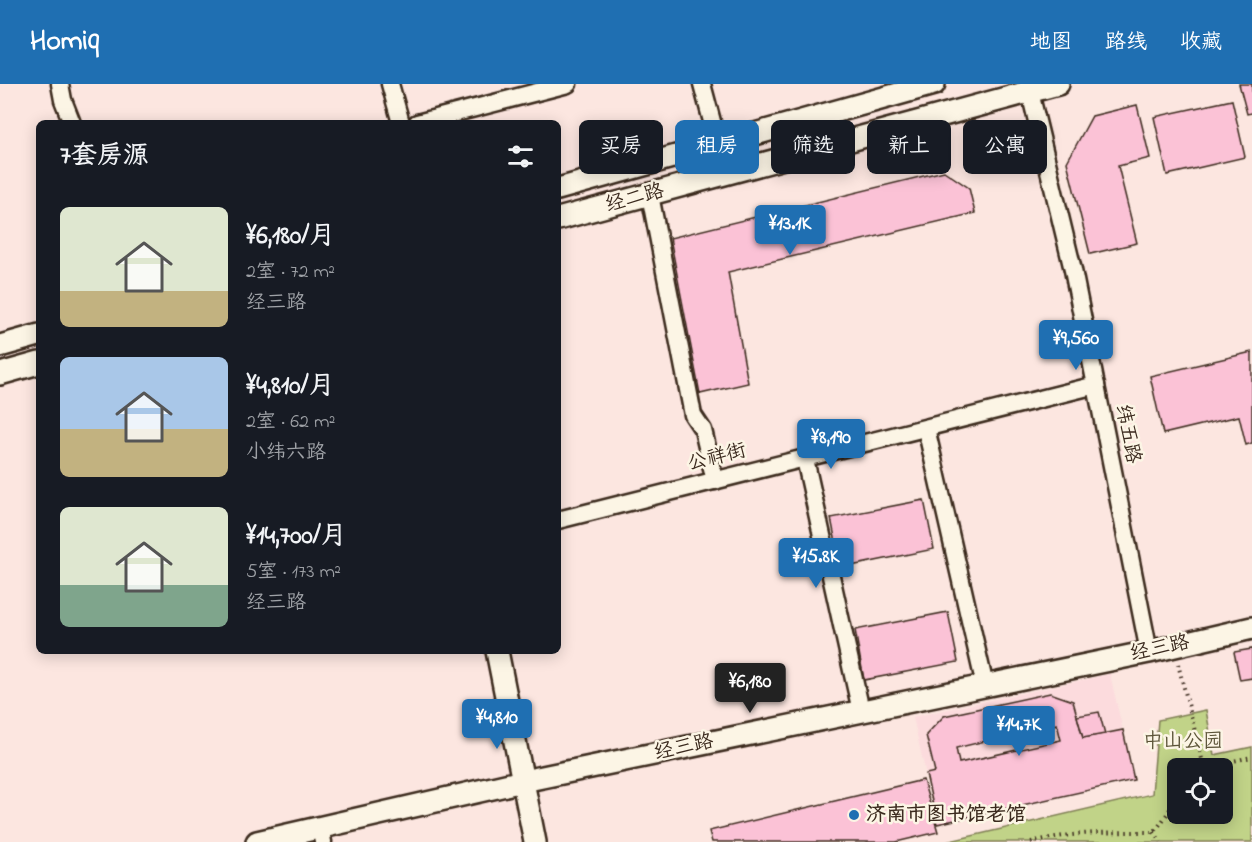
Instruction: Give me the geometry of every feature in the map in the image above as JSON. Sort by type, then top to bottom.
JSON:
[{"type":"street","points":[[60,84],[71,120]]},
{"type":"street","points":[[390,84],[400,120]]},
{"type":"street","points":[[429,120],[568,84]]},
{"type":"street","points":[[702,84],[712,120]]},
{"type":"street","name":"经二路","points":[[759,133],[934,84]]},
{"type":"street","name":"经二路","points":[[759,165],[1029,88],[1058,84]]},
{"type":"street","name":"纬五路","points":[[1029,88],[1073,270],[1149,652]]},
{"type":"street","name":"经二路","points":[[561,188],[675,156]]},
{"type":"street","name":"经二路","points":[[561,218],[726,174]]},
{"type":"street","points":[[650,195],[693,415],[703,430],[715,480]]},
{"type":"street","points":[[0,346],[36,336]]},
{"type":"street","points":[[0,374],[36,364]]},
{"type":"street","name":"公祥街","points":[[561,519],[1096,385]]},
{"type":"street","points":[[926,428],[985,686]]},
{"type":"street","points":[[805,459],[861,711]]},
{"type":"street","name":"经三路","points":[[257,842],[322,835],[523,781],[1149,652],[1252,628]]},
{"type":"street","points":[[498,654],[535,842]]},
{"type":"path","points":[[1174,646],[1202,758]]},
{"type":"path","points":[[1233,761],[1252,757]]},
{"type":"path","points":[[1031,842],[1078,834],[1154,832],[1167,816]]},
{"type":"path","points":[[1154,832],[1161,842]]},
{"type":"shaded area","points":[[1110,674],[1134,780],[937,824],[913,717]]},
{"type":"green space","name":"中山公园","points":[[1206,710],[1214,755],[1252,747],[1252,842],[946,842],[1152,794],[1158,720]]},
{"type":"building","points":[[1239,84],[1252,84],[1252,113],[1247,114]]},
{"type":"building","points":[[1232,100],[1245,157],[1167,175],[1154,117]]},
{"type":"building","points":[[1137,105],[1150,158],[1118,166],[1137,243],[1090,254],[1067,162],[1092,116]]},
{"type":"building","points":[[932,174],[948,174],[969,188],[975,213],[728,272],[748,383],[700,394],[670,238]]},
{"type":"building","points":[[1252,352],[1252,443],[1246,445],[1239,416],[1163,434],[1150,376]]},
{"type":"building","points":[[924,500],[934,549],[841,568],[831,518]]},
{"type":"building","points":[[948,612],[958,662],[864,680],[855,630]]},
{"type":"building","points":[[1252,649],[1252,678],[1240,680],[1234,652]]},
{"type":"building","points":[[1050,693],[1073,701],[1083,738],[1123,730],[1134,780],[937,824],[926,774],[935,772],[926,735],[944,716]],"holes":[[[1057,724],[1061,740],[959,763],[956,748]]]},
{"type":"building","points":[[1099,712],[1105,734],[1083,738],[1077,716]]},
{"type":"building","name":"济南市图书馆老馆","points":[[923,780],[938,832],[896,842],[712,842],[709,831]]},
{"type":"place","name":"济南市图书馆老馆","points":[[854,815]]}]
